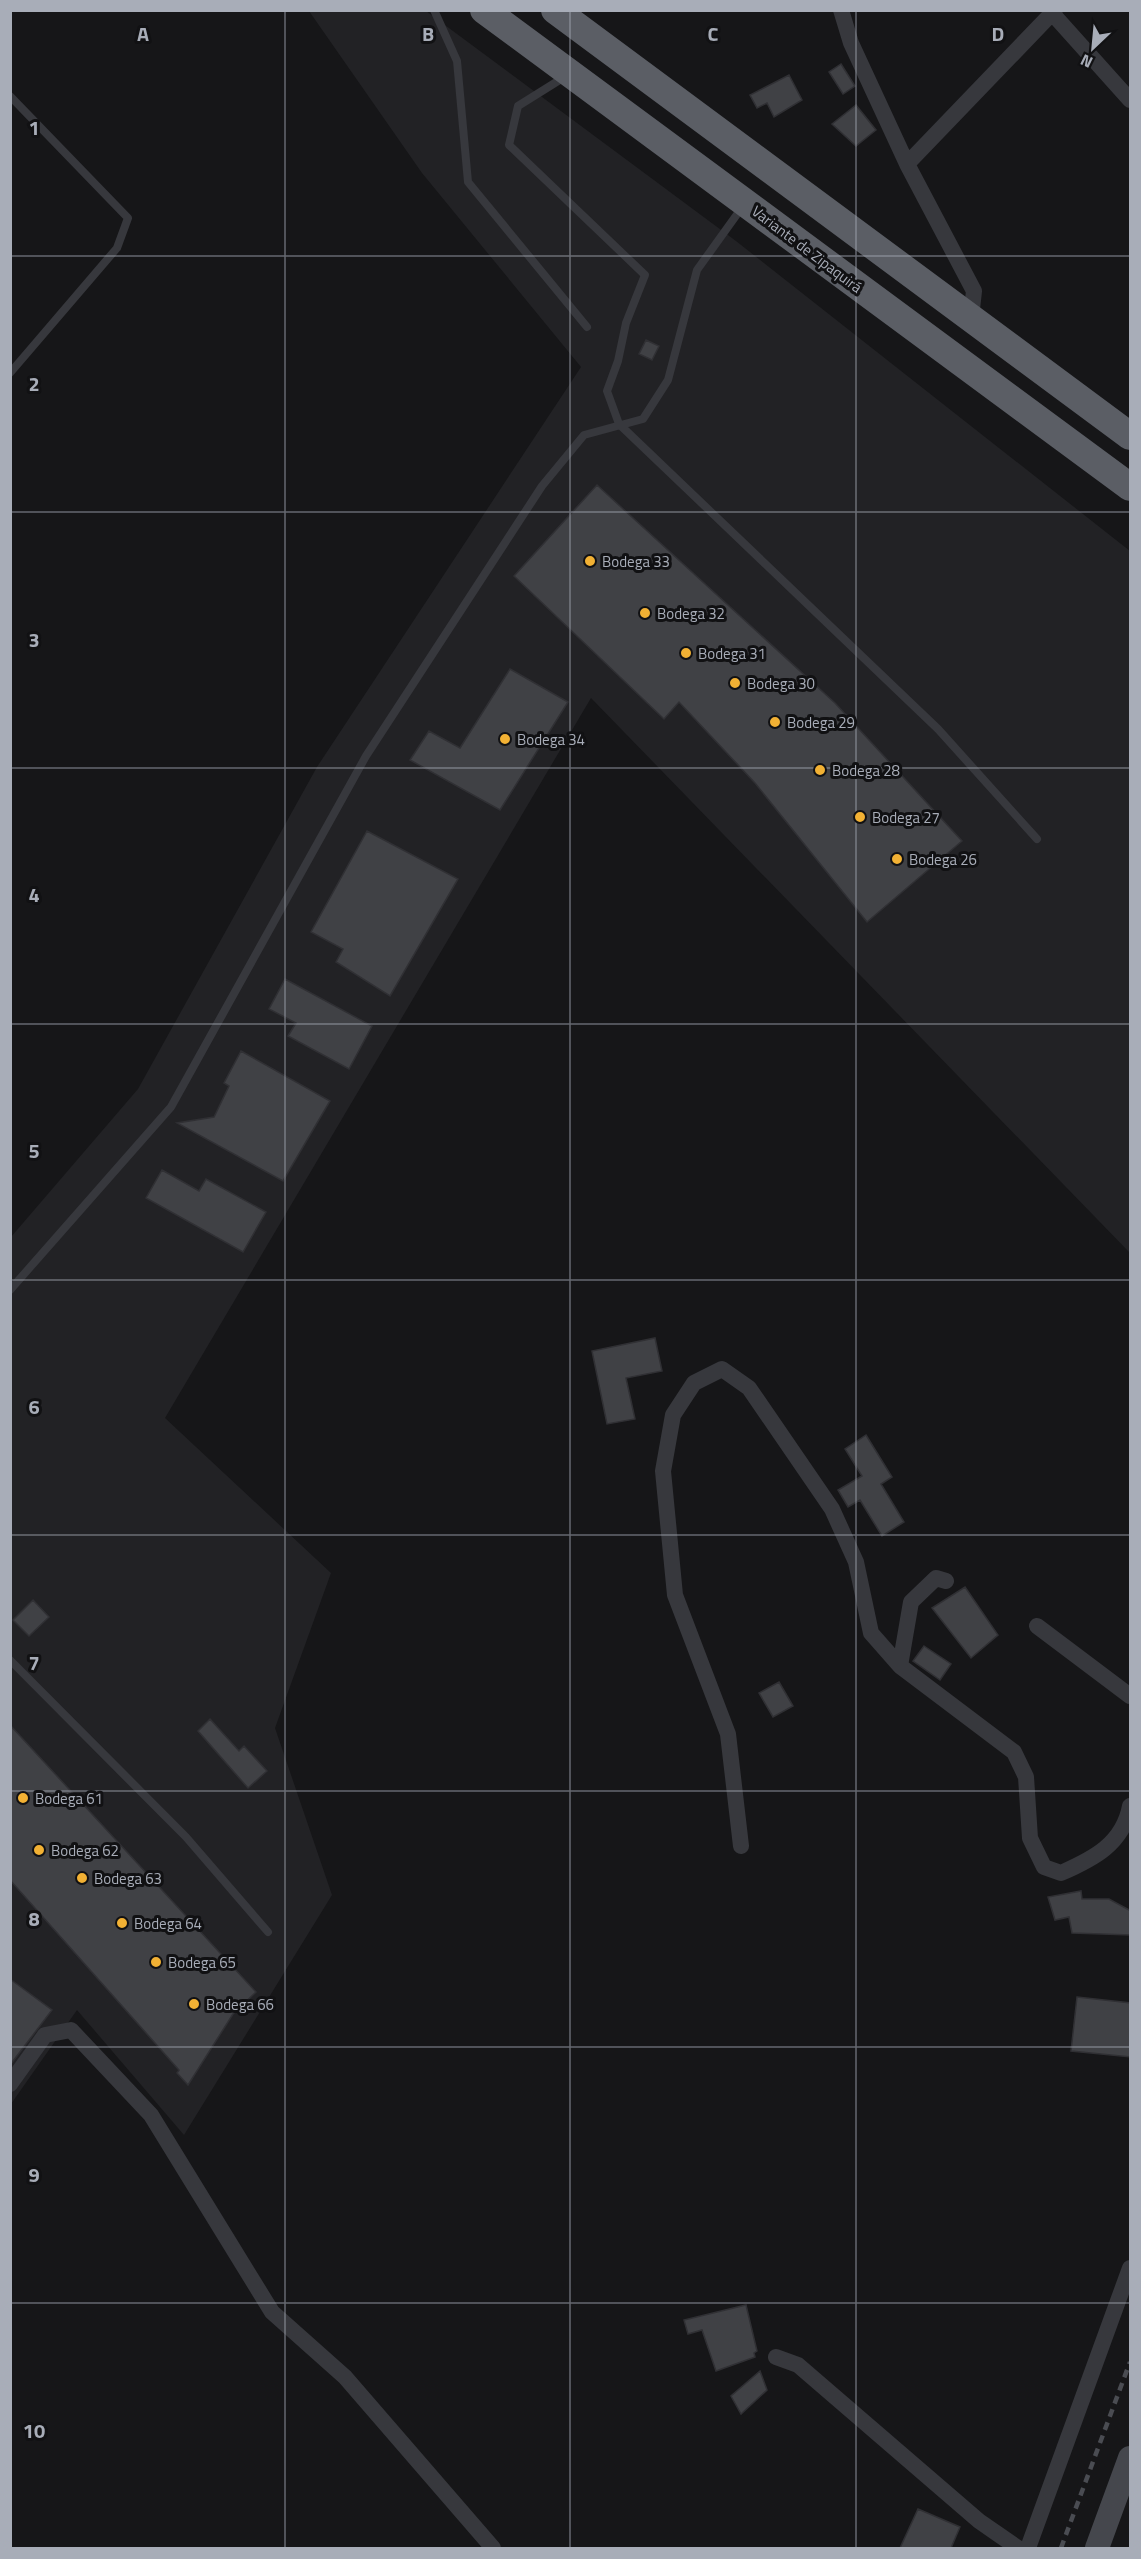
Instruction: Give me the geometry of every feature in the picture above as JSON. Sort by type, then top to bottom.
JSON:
[{"type":"highway","name":"Variante de Zipaquirá","points":[[484,10],[1131,487]]},
{"type":"highway","points":[[555,10],[766,169],[1131,436]]},
{"type":"main road","points":[[1097,2548],[1131,2458]]},
{"type":"street","points":[[841,10],[850,43],[907,164],[974,291],[971,318]]},
{"type":"street","points":[[907,164],[1053,12],[1131,100]]},
{"type":"street","points":[[741,1846],[728,1734],[675,1595],[663,1471],[673,1415],[694,1383],[722,1369],[749,1388],[832,1509],[856,1562],[871,1634],[900,1666],[1014,1752],[1026,1777],[1030,1838],[1044,1867],[1061,1873],[1099,1856],[1127,1822],[1131,1806]]},
{"type":"street","points":[[900,1666],[911,1602],[936,1578],[946,1581]]},
{"type":"street","points":[[1037,1626],[1131,1696]]},
{"type":"street","points":[[10,2084],[45,2035],[71,2030],[151,2115],[272,2312],[345,2377],[493,2548]]},
{"type":"street","points":[[1028,2548],[1131,2268]]},
{"type":"street","points":[[776,2357],[798,2365],[979,2521],[1018,2548]]},
{"type":"lane","points":[[434,10],[457,61],[468,182],[588,327]]},
{"type":"lane","points":[[570,74],[518,106],[509,145],[645,275],[626,323],[618,361],[607,391],[619,424],[938,729],[1037,838]]},
{"type":"lane","points":[[10,96],[128,218],[117,248],[10,374]]},
{"type":"lane","points":[[10,1290],[171,1107],[366,756],[542,486],[584,435],[643,419],[668,380],[697,270],[745,203]]},
{"type":"lane","points":[[10,1659],[186,1837],[268,1932]]},
{"type":"shaded area","points":[[309,11],[426,11],[736,241],[1130,551],[1130,1253],[591,698],[165,1418],[331,1573],[275,1728],[332,1895],[184,2135],[77,2010],[11,2104],[11,1237],[138,1089],[317,767],[581,367],[422,173]]},
{"type":"building","points":[[841,64],[855,86],[843,94],[829,72]]},
{"type":"building","points":[[789,75],[802,100],[774,117],[767,103],[757,108],[750,95]]},
{"type":"building","points":[[856,105],[876,130],[856,146],[832,124]]},
{"type":"building","points":[[646,340],[659,346],[652,360],[639,354]]},
{"type":"building","points":[[597,485],[835,703],[962,841],[867,922],[755,783],[679,702],[664,719],[514,576]]},
{"type":"building","name":"Bodega 34","points":[[510,669],[568,702],[500,810],[410,760],[429,731],[460,748]]},
{"type":"building","points":[[367,831],[458,879],[390,996],[336,962],[343,949],[311,932]]},
{"type":"building","points":[[285,979],[372,1026],[349,1069],[288,1036],[296,1023],[269,1009]]},
{"type":"building","points":[[241,1051],[330,1101],[283,1181],[177,1123],[214,1117],[229,1086],[224,1083]]},
{"type":"building","points":[[162,1170],[199,1191],[206,1179],[266,1212],[243,1252],[146,1198]]},
{"type":"building","points":[[655,1338],[662,1371],[626,1378],[635,1419],[607,1424],[592,1351]]},
{"type":"building","points":[[866,1435],[892,1477],[881,1484],[904,1522],[882,1536],[860,1500],[848,1507],[838,1490],[862,1476],[845,1449]]},
{"type":"building","points":[[965,1587],[998,1635],[971,1658],[932,1608]]},
{"type":"building","points":[[33,1600],[49,1617],[29,1636],[13,1620]]},
{"type":"building","points":[[924,1646],[951,1664],[940,1680],[913,1661]]},
{"type":"building","points":[[779,1682],[793,1706],[773,1717],[759,1693]]},
{"type":"building","points":[[210,1719],[239,1751],[244,1746],[267,1771],[248,1788],[198,1731]]},
{"type":"building","points":[[10,1725],[256,1992],[233,2014],[188,2085],[177,2073],[179,2070],[10,1880]]},
{"type":"building","points":[[1081,1891],[1082,1899],[1109,1899],[1131,1911],[1131,1935],[1072,1933],[1069,1917],[1055,1920],[1048,1897]]},
{"type":"building","points":[[10,1979],[52,2010],[10,2065]]},
{"type":"building","points":[[1077,1997],[1131,2003],[1131,2057],[1071,2051]]},
{"type":"building","points":[[746,2305],[757,2351],[754,2353],[755,2357],[716,2371],[702,2330],[688,2334],[684,2320]]},
{"type":"building","points":[[760,2371],[767,2390],[741,2414],[731,2396]]},
{"type":"building","points":[[918,2509],[960,2527],[951,2548],[900,2548]]},
{"type":"railway","points":[[1061,2548],[1130,2362]]},
{"type":"place","name":"Bodega 33","points":[[590,561]]},
{"type":"place","name":"Bodega 32","points":[[645,613]]},
{"type":"place","name":"Bodega 31","points":[[686,653]]},
{"type":"place","name":"Bodega 30","points":[[735,683]]},
{"type":"place","name":"Bodega 29","points":[[775,722]]},
{"type":"place","name":"Bodega 34","points":[[505,739]]},
{"type":"place","name":"Bodega 28","points":[[820,770]]},
{"type":"place","name":"Bodega 27","points":[[860,817]]},
{"type":"place","name":"Bodega 26","points":[[897,859]]},
{"type":"place","name":"Bodega 61","points":[[23,1798]]},
{"type":"place","name":"Bodega 62","points":[[39,1850]]},
{"type":"place","name":"Bodega 63","points":[[82,1878]]},
{"type":"place","name":"Bodega 64","points":[[122,1923]]},
{"type":"place","name":"Bodega 65","points":[[156,1962]]},
{"type":"place","name":"Bodega 66","points":[[194,2004]]}]
